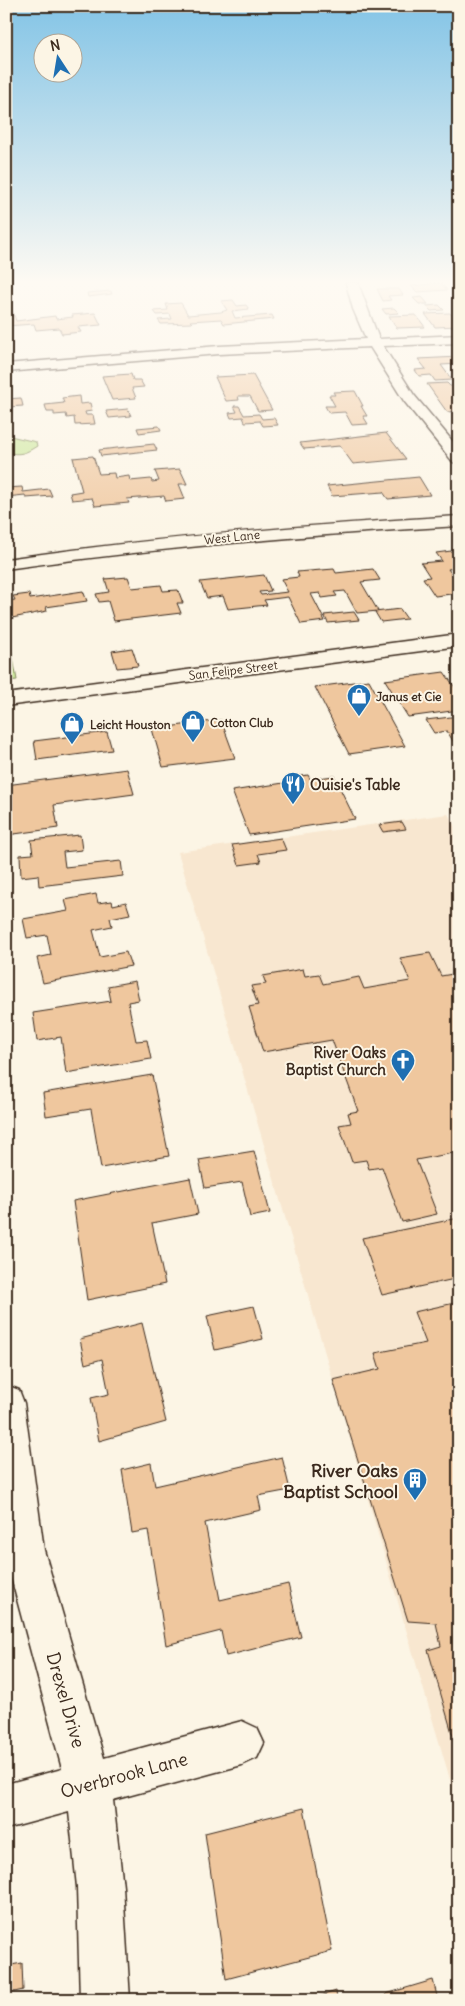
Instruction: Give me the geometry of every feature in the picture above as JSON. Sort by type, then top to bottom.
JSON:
[{"type":"street","points":[[393,377],[459,459]]},
{"type":"street","points":[[433,428],[450,427]]},
{"type":"street","name":"West Lane","points":[[6,564],[67,555],[246,536],[459,521]]},
{"type":"street","name":"San Felipe Street","points":[[6,700],[459,640]]},
{"type":"street","name":"Drexel Drive","points":[[6,1403],[24,1550],[89,1784],[100,1887],[105,2000]]},
{"type":"street","name":"Overbrook Lane","points":[[6,1807],[242,1743]]},
{"type":"shaded area","name":"River Oaks Baptist School","points":[[448,814],[459,833],[459,1810],[178,852]]},
{"type":"green space","points":[[6,435],[36,442],[37,446],[23,453],[6,452]]},
{"type":"green space","points":[[8,631],[17,680],[6,681],[6,632]]},
{"type":"building","points":[[102,377],[132,377],[133,380],[140,380],[144,387],[132,388],[136,398],[112,400]]},
{"type":"building","points":[[215,377],[254,377],[272,410],[258,411],[250,396],[238,396],[239,400],[226,401]]},
{"type":"building","points":[[432,377],[450,377],[452,380],[435,381]]},
{"type":"building","points":[[447,383],[450,386],[456,386],[459,390],[459,411],[447,412],[427,384]]},
{"type":"building","points":[[355,391],[367,416],[363,416],[368,424],[352,425],[345,412],[329,413],[325,406],[335,406],[329,395],[335,395],[333,392]]},
{"type":"building","points":[[79,396],[80,404],[90,403],[92,411],[85,412],[86,415],[93,415],[95,424],[75,425],[74,417],[67,418],[66,414],[54,415],[54,412],[47,412],[45,405],[64,403],[62,398]]},
{"type":"building","points":[[21,398],[23,406],[6,407],[6,399]]},
{"type":"building","points":[[234,406],[239,406],[244,415],[259,414],[262,419],[274,418],[278,425],[263,426],[260,421],[245,422],[243,417],[231,418],[229,413],[237,412]]},
{"type":"building","points":[[128,409],[131,416],[109,418],[106,411]]},
{"type":"building","points":[[159,426],[161,430],[139,433],[137,428]]},
{"type":"building","points":[[386,433],[406,459],[353,464],[340,446],[304,449],[300,443]]},
{"type":"building","points":[[154,444],[157,450],[101,456],[99,450]]},
{"type":"building","points":[[93,456],[99,474],[114,473],[115,478],[129,476],[130,481],[151,479],[152,482],[159,481],[155,471],[180,469],[187,484],[179,484],[185,499],[166,501],[164,496],[127,499],[129,503],[95,506],[92,498],[72,500],[70,493],[82,491],[73,458]]},
{"type":"building","points":[[419,477],[430,495],[388,499],[383,492],[332,496],[327,486]]},
{"type":"building","points":[[22,487],[23,492],[49,489],[52,496],[26,498],[25,495],[6,497],[6,488]]},
{"type":"building","points":[[459,550],[459,568],[448,569],[459,584],[459,593],[435,596],[423,578],[430,577],[421,563],[442,561],[436,553]]},
{"type":"building","points":[[334,569],[336,573],[373,569],[380,580],[361,582],[378,611],[357,613],[345,591],[334,592],[337,596],[322,598],[320,593],[311,594],[325,621],[301,624],[288,597],[264,600],[267,605],[228,609],[223,596],[207,598],[200,582],[264,575],[271,591],[259,592],[261,595],[288,592],[281,579],[299,577],[297,572]]},
{"type":"building","points":[[128,577],[132,588],[161,585],[163,591],[178,590],[183,603],[177,603],[181,613],[114,621],[108,601],[99,602],[96,594],[109,592],[105,579]]},
{"type":"building","points":[[83,591],[87,601],[46,607],[47,611],[7,619],[10,629],[6,630],[6,601],[15,600],[13,596],[29,594],[30,599]]},
{"type":"building","points":[[400,609],[407,619],[381,622],[375,612]]},
{"type":"building","points":[[354,612],[359,620],[328,623],[324,615]]},
{"type":"building","points":[[132,648],[138,666],[117,668],[112,651]]},
{"type":"building","points":[[444,672],[459,693],[459,710],[408,717],[385,680]]},
{"type":"building","name":"Janus et Cie","points":[[369,680],[405,746],[349,754],[315,687]]},
{"type":"building","points":[[459,716],[459,751],[447,731],[434,733],[426,720]]},
{"type":"building","name":"Cotton Club","points":[[221,720],[235,758],[163,767],[152,729]]},
{"type":"building","points":[[107,732],[112,750],[37,760],[34,741]]},
{"type":"building","points":[[127,769],[134,794],[54,805],[58,828],[7,835],[6,785]]},
{"type":"building","name":"Ouisie's Table","points":[[308,775],[310,779],[334,776],[355,819],[249,835],[232,791],[290,782],[288,778]]},
{"type":"building","points":[[402,822],[406,829],[383,832],[379,825]]},
{"type":"building","points":[[80,835],[82,850],[63,852],[65,867],[121,861],[123,876],[39,886],[38,875],[21,877],[20,855],[33,854],[31,840]]},
{"type":"building","points":[[281,838],[286,850],[258,854],[261,862],[239,865],[232,845]]},
{"type":"building","points":[[96,894],[98,903],[112,901],[113,905],[126,902],[130,914],[110,918],[112,926],[93,930],[100,957],[126,952],[131,966],[43,983],[37,958],[51,955],[47,935],[27,938],[23,919],[68,911],[65,900]]},
{"type":"building","name":"River Oaks Baptist Church","points":[[430,953],[441,976],[459,973],[459,1152],[416,1160],[437,1214],[402,1222],[382,1167],[369,1169],[366,1160],[352,1162],[339,1125],[351,1123],[348,1113],[358,1111],[332,1040],[263,1052],[249,1007],[258,1005],[251,986],[266,984],[263,976],[303,969],[305,976],[319,974],[323,984],[359,977],[364,989],[410,981],[400,958]]},
{"type":"building","points":[[135,981],[139,1000],[128,1002],[136,1041],[147,1040],[151,1059],[66,1073],[61,1037],[37,1041],[33,1013],[111,1001],[108,986]]},
{"type":"building","points":[[152,1075],[169,1156],[101,1168],[91,1109],[46,1116],[43,1093]]},
{"type":"building","points":[[254,1151],[270,1213],[250,1217],[242,1182],[205,1188],[199,1160]]},
{"type":"building","points":[[190,1178],[198,1214],[152,1223],[165,1284],[87,1300],[73,1201]]},
{"type":"building","points":[[459,1218],[459,1278],[382,1295],[362,1238]]},
{"type":"building","name":"River Oaks Baptist School","points":[[459,1302],[459,1757],[428,1650],[441,1646],[436,1623],[408,1621],[333,1380],[380,1369],[375,1353],[426,1343],[414,1312]]},
{"type":"building","points":[[254,1306],[263,1339],[215,1350],[207,1316]]},
{"type":"building","points":[[142,1323],[166,1422],[99,1441],[91,1398],[109,1394],[102,1359],[85,1364],[80,1339]]},
{"type":"building","points":[[282,1457],[290,1490],[258,1496],[261,1510],[205,1523],[220,1600],[288,1584],[301,1637],[226,1656],[221,1631],[166,1645],[148,1530],[132,1533],[122,1470],[151,1463],[155,1486]]},
{"type":"building","points":[[304,1808],[332,1951],[226,1979],[205,1833]]},
{"type":"building","points":[[22,1963],[23,1990],[6,1994],[6,1966]]},
{"type":"building","points":[[433,1980],[438,2000],[387,2000],[386,1994]]},
{"type":"building","points":[[336,1991],[337,2000],[309,2000]]},
{"type":"place","name":"Janus et Cie","points":[[359,717]]},
{"type":"place","name":"Cotton Club","points":[[193,743]]},
{"type":"place","name":"Leicht Houston","points":[[72,745]]},
{"type":"place","name":"Ouisie's Table","points":[[293,805]]},
{"type":"place","name":"River Oaks Baptist Church","points":[[403,1082]]},
{"type":"place","name":"River Oaks Baptist School","points":[[415,1501]]}]
